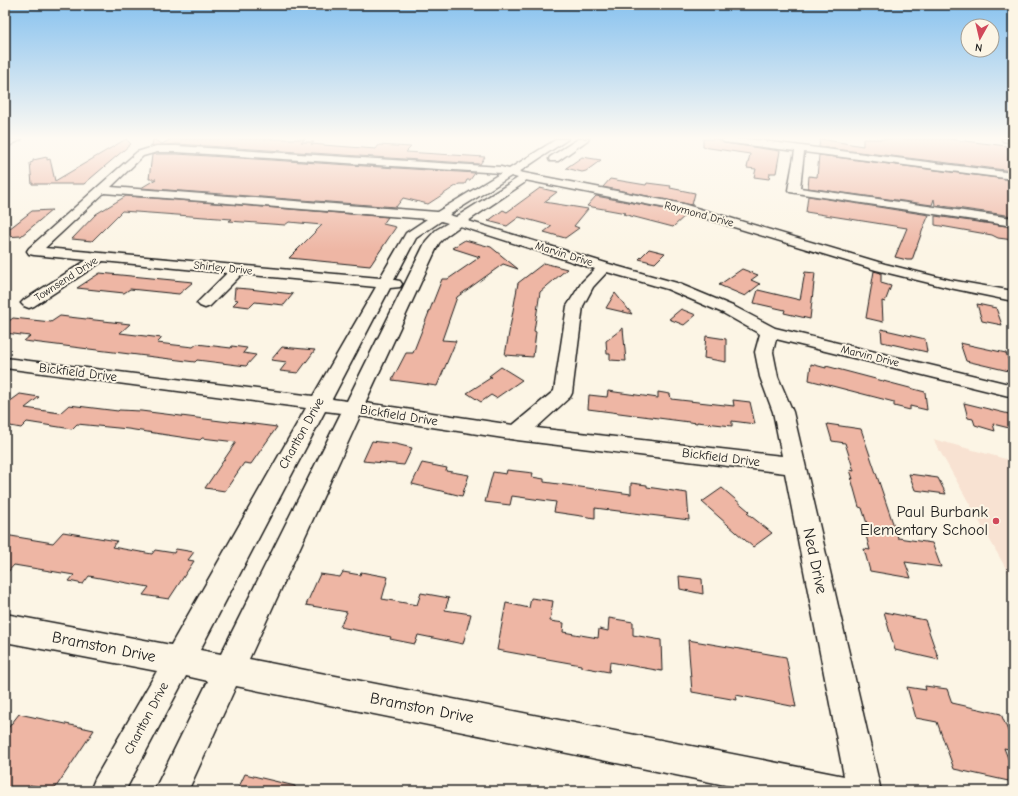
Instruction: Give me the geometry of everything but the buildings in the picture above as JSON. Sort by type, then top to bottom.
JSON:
[{"type":"street","name":"Raymond Drive","points":[[100,189],[115,176]]},
{"type":"street","name":"Charlton Drive","points":[[107,791],[318,403],[412,234],[449,218],[516,176]]},
{"type":"street","name":"Raymond Drive","points":[[524,176],[683,208],[882,267],[950,284],[1013,296]]},
{"type":"street","points":[[796,176],[794,190],[1013,222]]},
{"type":"street","name":"Marvin Drive","points":[[100,189],[449,218],[604,267],[672,286],[729,310],[769,332],[1013,391]]},
{"type":"street","name":"Shirley Drive","points":[[100,189],[34,251],[411,285]]},
{"type":"street","name":"Charlton Drive","points":[[172,791],[411,285],[435,238],[449,218]]},
{"type":"street","name":"Townsend Drive","points":[[29,303],[102,256]]},
{"type":"street","points":[[517,433],[563,394],[575,306],[587,285],[604,267]]},
{"type":"street","points":[[204,304],[239,270]]},
{"type":"street","name":"Ned Drive","points":[[769,332],[764,352],[769,377],[783,412],[864,791]]},
{"type":"street","name":"Bickfield Drive","points":[[5,363],[318,403],[517,433],[794,466]]},
{"type":"street","name":"Bramston Drive","points":[[5,628],[229,670],[839,791]]},
{"type":"shaded area","name":"Paul Burbank Elementary School","points":[[933,439],[1013,461],[1013,581]]},
{"type":"place","name":"Paul Burbank Elementary School","points":[[996,521]]}]
